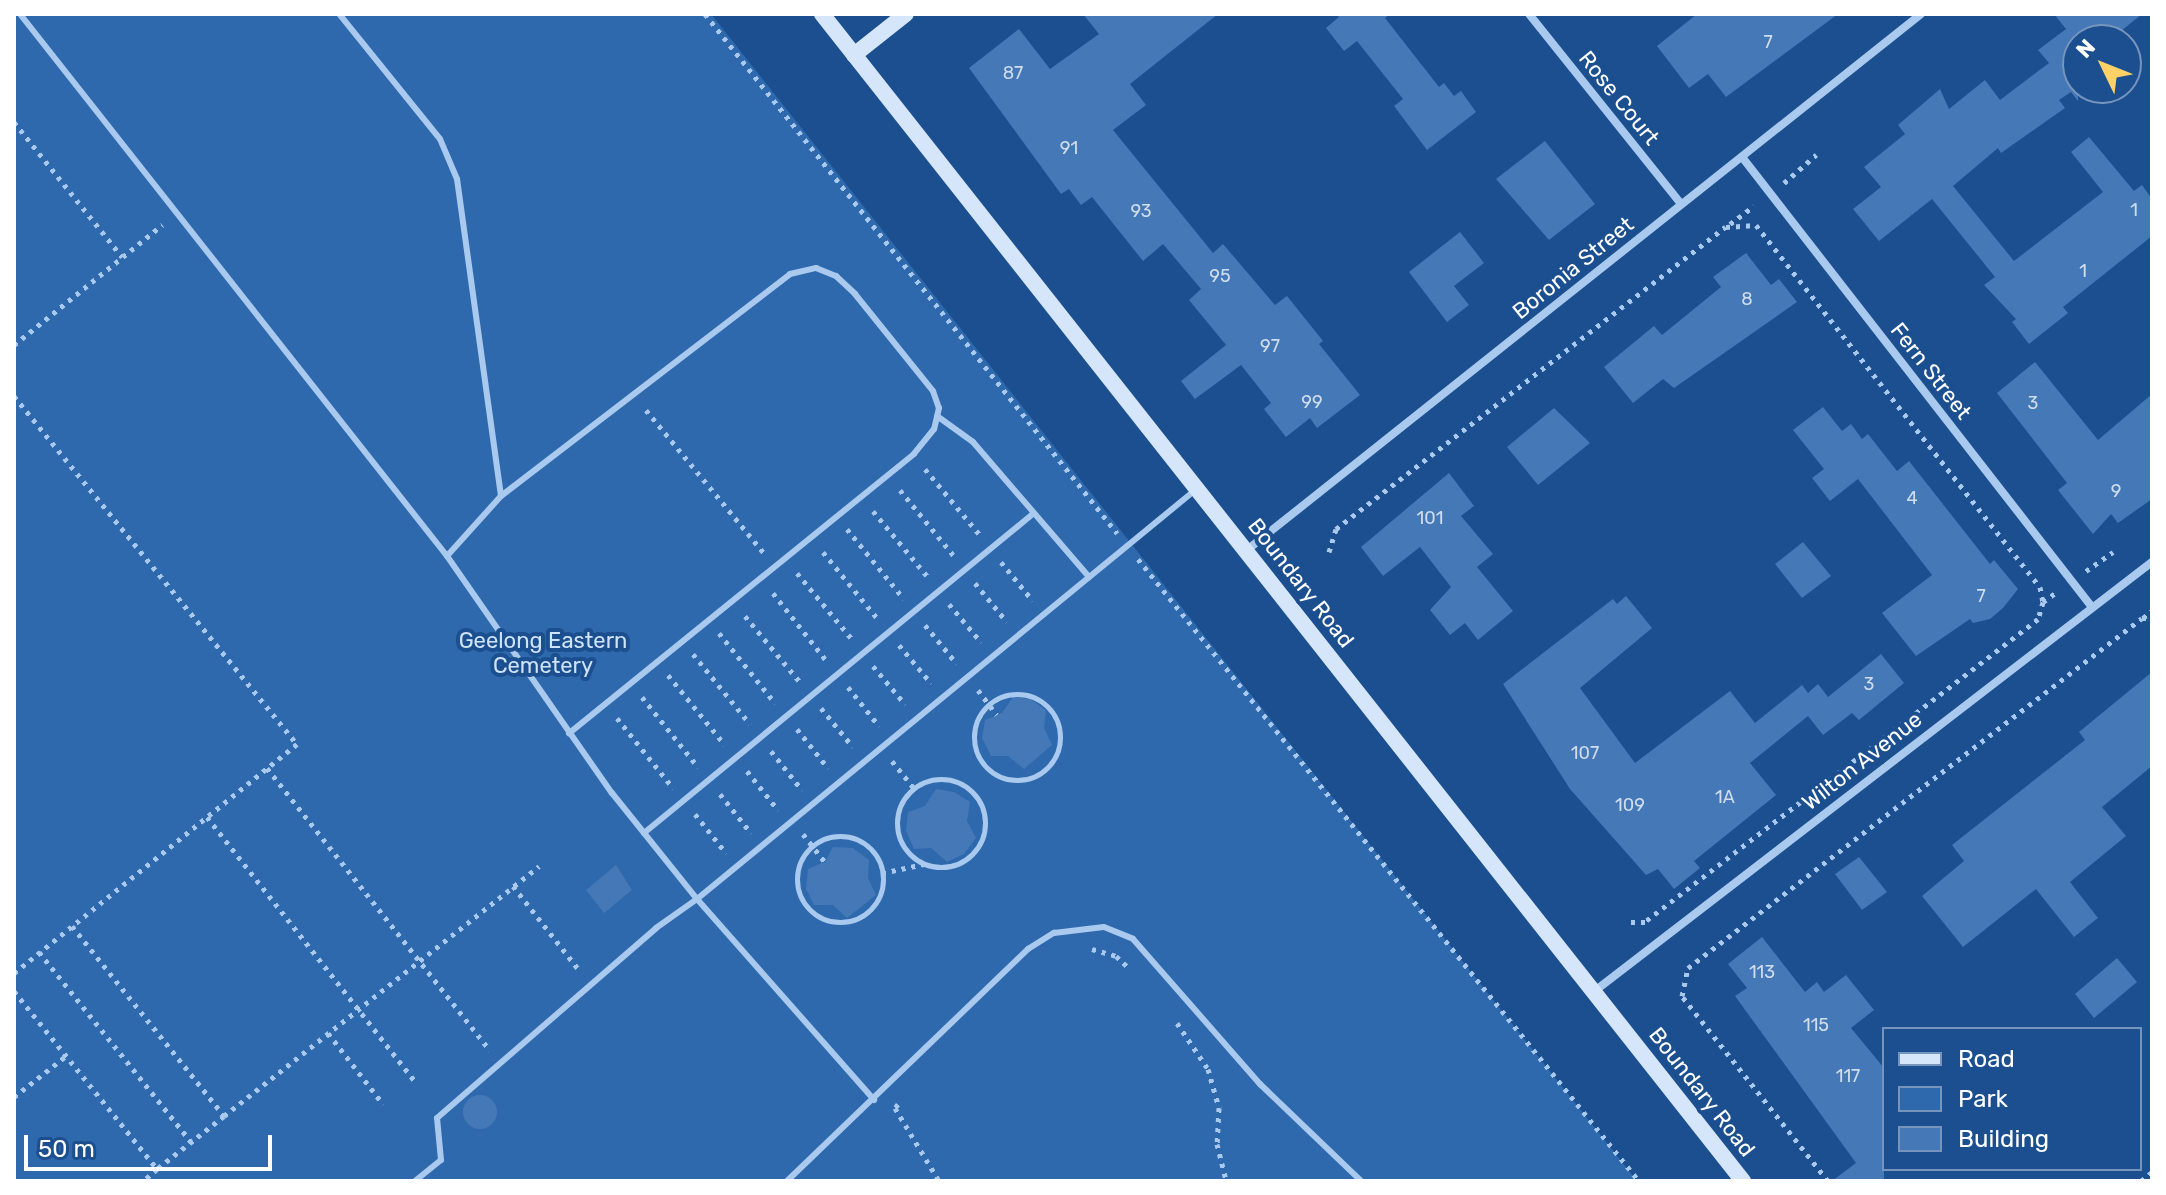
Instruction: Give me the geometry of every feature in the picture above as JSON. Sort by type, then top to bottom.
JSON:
[{"type":"main road","name":"Boundary Road","points":[[822,14],[1596,990],[1743,1181]]},
{"type":"main road","points":[[854,55],[906,14]]},
{"type":"street","name":"Rose Court","points":[[1529,14],[1681,204]]},
{"type":"street","name":"Boronia Street","points":[[1247,550],[1921,14]]},
{"type":"street","name":"Fern Street","points":[[1742,157],[2092,607]]},
{"type":"street","name":"Wilton Avenue","points":[[1596,990],[2152,562]]},
{"type":"lane","points":[[20,14],[447,556],[569,733],[644,833],[697,899],[874,1100]]},
{"type":"lane","points":[[339,14],[440,139],[457,179],[501,496]]},
{"type":"lane","points":[[447,556],[501,496],[790,274],[816,268],[836,276],[855,294],[933,391],[937,416],[922,446],[569,733]]},
{"type":"lane","points":[[937,416],[973,442],[1089,577]]},
{"type":"lane","points":[[415,1181],[441,1160],[437,1118],[590,985],[1198,489]]},
{"type":"lane","points":[[644,833],[1034,513]]},
{"type":"lane","points":[[787,1181],[1028,949],[1054,933],[1104,927],[1133,939],[1260,1084],[1361,1181]]},
{"type":"path","points":[[705,14],[1127,546],[1639,1181]]},
{"type":"path","points":[[14,122],[122,257]]},
{"type":"path","points":[[14,345],[177,213]]},
{"type":"path","points":[[1329,552],[1336,529],[1726,227],[1756,225],[2040,587],[2043,602],[2038,619],[1645,922],[1626,922]]},
{"type":"path","points":[[633,395],[775,566]]},
{"type":"path","points":[[14,396],[297,744],[14,973]]},
{"type":"path","points":[[1828,1181],[1682,996],[1688,968],[2152,611]]},
{"type":"path","points":[[2142,618],[2152,618]]},
{"type":"path","points":[[966,676],[997,715]]},
{"type":"path","points":[[1015,693],[1030,695],[1053,712],[1061,740],[1049,766],[1024,780],[997,776],[985,767],[977,755],[974,728],[989,703],[1015,693]]},
{"type":"path","points":[[880,747],[914,788]]},
{"type":"path","points":[[267,768],[500,1063]]},
{"type":"path","points":[[882,873],[924,864],[949,866],[973,853],[984,827],[983,812],[977,799],[955,781],[941,779],[914,788],[899,810],[898,835],[924,864]]},
{"type":"path","points":[[207,817],[360,1007],[416,1083]]},
{"type":"path","points":[[838,836],[852,837],[875,853],[882,873],[880,893],[863,915],[835,922],[821,918],[801,898],[797,884],[803,857],[812,845],[838,836]]},
{"type":"path","points":[[812,845],[825,862]]},
{"type":"path","points":[[143,1181],[539,866]]},
{"type":"path","points":[[513,886],[590,985]]},
{"type":"path","points":[[72,926],[224,1116]]},
{"type":"path","points":[[1080,946],[1116,956],[1140,977]]},
{"type":"path","points":[[39,952],[192,1142]]},
{"type":"path","points":[[14,991],[157,1169]]},
{"type":"path","points":[[1174,1018],[1208,1069],[1219,1108],[1217,1144],[1226,1181]]},
{"type":"path","points":[[328,1033],[383,1104]]},
{"type":"path","points":[[14,1097],[66,1056]]},
{"type":"path","points":[[906,1096],[895,1108],[939,1181]]},
{"type":"path","points":[[2141,1181],[2152,1172]]},
{"type":"green space","name":"Geelong Eastern Cemetery","points":[[14,14],[711,14],[1637,1181],[14,1181]]},
{"type":"building","points":[[1083,14],[1218,14],[1130,84],[1146,105],[1113,130],[1213,253],[1223,244],[1275,305],[1287,296],[1323,341],[1319,344],[1360,395],[1317,428],[1310,418],[1286,437],[1264,409],[1271,403],[1241,365],[1195,399],[1181,381],[1226,345],[1189,300],[1201,289],[1163,244],[1143,261],[1092,197],[1081,205],[1069,189],[1061,194],[969,68],[1019,29],[1050,69],[1099,34]]},
{"type":"building","points":[[1336,14],[1390,14],[1385,18],[1439,87],[1444,83],[1454,96],[1461,91],[1476,112],[1427,150],[1394,106],[1403,99],[1357,41],[1344,51],[1326,28],[1339,17]]},
{"type":"building","points":[[1697,14],[1838,14],[1726,97],[1708,74],[1689,88],[1657,46]]},
{"type":"building","points":[[2054,14],[2142,14],[2130,24],[2062,24]]},
{"type":"building","points":[[2062,32],[2062,98],[2059,100],[2065,108],[2001,153],[1998,148],[1953,186],[2014,261],[2103,192],[2071,152],[2089,137],[2134,191],[2142,185],[2152,199],[2152,236],[2063,307],[2068,313],[2029,344],[2012,322],[2016,319],[1984,285],[1995,277],[1932,199],[1879,241],[1853,209],[1881,187],[1864,167],[1905,134],[1898,125],[1940,89],[1949,109],[1985,80],[2000,100],[2049,63],[2038,50]]},
{"type":"building","points":[[1545,141],[1595,204],[1549,240],[1496,179]]},
{"type":"building","points":[[1460,232],[1484,263],[1454,286],[1469,305],[1447,322],[1409,272]]},
{"type":"building","points":[[1746,253],[1771,285],[1779,279],[1797,302],[1674,388],[1663,379],[1633,403],[1604,367],[1654,326],[1662,335],[1721,287],[1713,277]]},
{"type":"building","points":[[2035,362],[2098,440],[2152,394],[2152,499],[2118,523],[2111,514],[2093,534],[2058,490],[2067,483],[1997,393]]},
{"type":"building","points":[[1823,407],[1842,431],[1851,424],[1862,439],[1868,434],[1897,471],[1909,461],[1990,564],[1994,560],[2018,589],[1990,619],[1973,623],[1970,619],[1916,656],[1882,613],[1932,575],[1858,479],[1830,501],[1812,478],[1824,469],[1793,430]]},
{"type":"building","points":[[1554,408],[1590,443],[1538,485],[1507,447]]},
{"type":"building","points":[[1449,473],[1474,506],[1461,516],[1493,554],[1477,567],[1513,611],[1478,640],[1465,623],[1450,635],[1430,610],[1451,587],[1420,547],[1383,576],[1361,547]]},
{"type":"building","points":[[1803,542],[1831,576],[1802,598],[1775,564]]},
{"type":"building","points":[[1626,596],[1652,628],[1580,688],[1635,763],[1730,691],[1755,723],[1802,685],[1808,693],[1818,684],[1828,697],[1881,654],[1904,683],[1859,720],[1852,713],[1823,735],[1808,716],[1750,763],[1776,795],[1694,861],[1700,868],[1674,889],[1658,869],[1646,875],[1570,789],[1503,684],[1613,599],[1617,604]]},
{"type":"building","points":[[2152,672],[2152,766],[2102,807],[2126,836],[2070,882],[2098,918],[2074,937],[2036,889],[1963,947],[1922,896],[1964,861],[1952,845],[2085,740],[2079,732]]},
{"type":"building","points":[[1013,697],[1030,699],[1046,710],[1044,728],[1052,745],[1024,769],[1008,756],[991,756],[982,738],[985,720],[1002,713]]},
{"type":"building","points":[[936,789],[954,792],[970,802],[967,821],[976,838],[964,854],[947,862],[931,848],[914,849],[906,831],[908,812],[925,806]]},
{"type":"building","points":[[833,847],[853,848],[869,860],[868,878],[876,895],[847,918],[833,905],[814,905],[806,889],[808,869],[825,862]]},
{"type":"building","points":[[1859,857],[1887,892],[1862,910],[1835,874]]},
{"type":"building","points":[[616,865],[632,890],[604,913],[586,890]]},
{"type":"building","points":[[1762,937],[1805,992],[1817,982],[1824,992],[1846,975],[1874,1010],[1851,1028],[1882,1066],[1884,1181],[1832,1181],[1856,1163],[1735,996],[1747,988],[1728,964]]},
{"type":"building","points":[[2117,958],[2137,982],[2094,1018],[2075,994]]},
{"type":"building","points":[[480,1095],[492,1100],[497,1112],[492,1124],[480,1129],[468,1124],[463,1112],[468,1100]]}]
